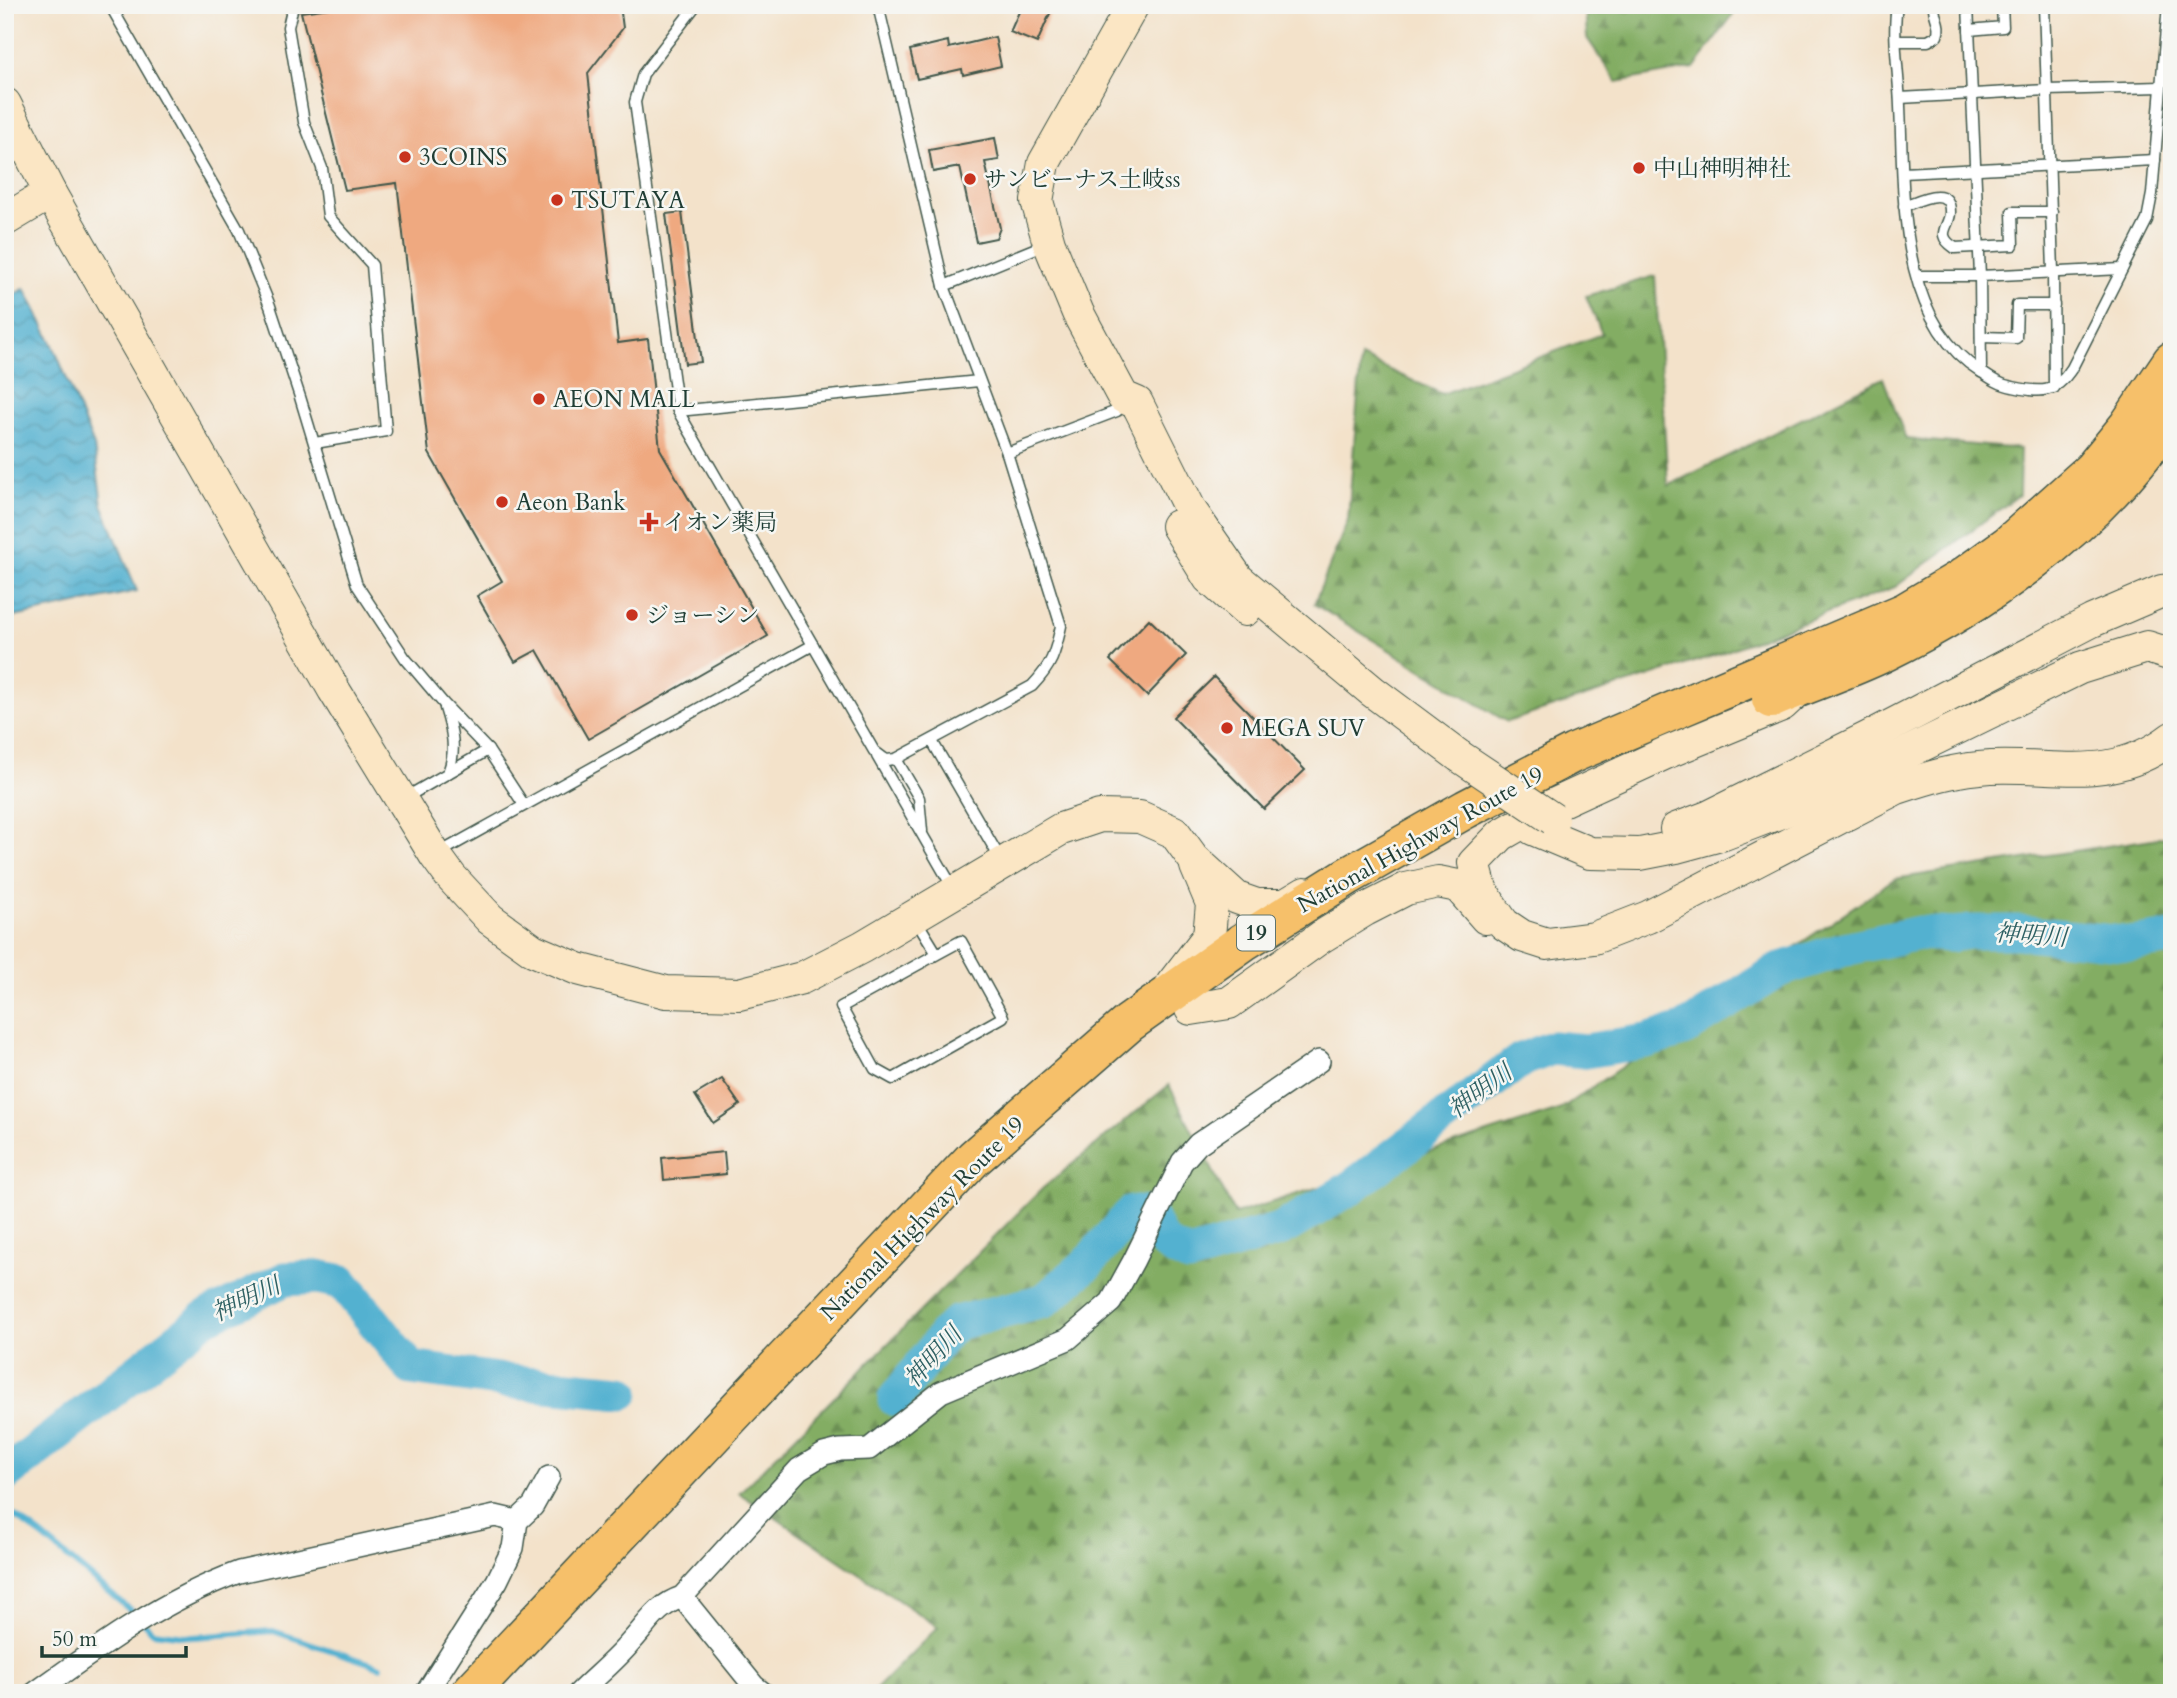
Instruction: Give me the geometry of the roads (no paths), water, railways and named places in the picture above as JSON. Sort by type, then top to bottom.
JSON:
[{"type":"highway","name":"National Highway Route 19","points":[[470,1693],[974,1158],[1151,1006],[1254,935],[1348,876],[1466,809],[1574,753],[1905,612],[1962,578],[2008,545],[2092,470],[2128,426],[2172,361]]},
{"type":"highway","name":"National Highway Route 19","points":[[505,1693],[603,1580],[815,1352],[999,1167],[1191,1009],[1348,902],[1460,840],[1583,778],[1884,653],[1971,603],[2019,571],[2108,494],[2149,447],[2172,412]]},
{"type":"street","points":[[1133,5],[1044,163],[1037,201],[1049,243],[1170,514],[1209,578],[1289,649],[1543,824],[1590,853],[1640,854],[1676,847],[1724,834],[1802,804],[2080,668],[2147,647],[2172,655]]},
{"type":"street","points":[[5,104],[50,193],[334,690],[435,855],[450,877],[490,919],[533,950],[578,969],[666,992],[739,994],[802,978],[862,947],[1060,829],[1100,816],[1140,817],[1174,832],[1193,858],[1237,898],[1257,905],[1285,905],[1446,811],[1466,809]]},
{"type":"street","points":[[5,220],[50,193]]},
{"type":"street","points":[[1543,824],[1602,834],[1654,838],[1708,817],[2092,621],[2162,591],[2172,590]]},
{"type":"street","points":[[1676,847],[1827,774],[2112,626],[2172,608]]},
{"type":"street","points":[[1804,685],[1782,705],[1668,752],[1553,806],[1501,835],[1474,863],[1481,889],[1504,924],[1522,936],[1547,944],[1594,938],[1648,918],[1897,788],[1927,777],[1993,767],[2095,769],[2144,757],[2172,738]]},
{"type":"street","points":[[1191,1009],[1229,1003],[1321,937],[1365,909],[1406,889],[1438,881],[1458,886],[1507,942],[1537,952],[1570,955],[1601,948],[1621,939],[1894,801],[1933,787],[1977,777],[2100,779],[2124,776],[2148,770],[2172,755]]},
{"type":"street","points":[[1151,1006],[1182,973],[1209,936],[1212,904],[1193,858]]},
{"type":"street","points":[[579,1693],[631,1643],[651,1617],[668,1601],[682,1597],[799,1469],[824,1454],[869,1448],[941,1392],[1068,1339],[1111,1302],[1182,1162],[1198,1144],[1319,1061]]},
{"type":"street","points":[[426,1693],[497,1581],[513,1548],[517,1521],[534,1506],[549,1477]]},
{"type":"street","points":[[35,1693],[122,1630],[205,1584],[239,1572],[495,1516],[517,1521]]},
{"type":"street","points":[[682,1597],[754,1686],[764,1693]]},
{"type":"lane","points":[[110,5],[239,230],[270,306],[315,443],[357,585],[405,658],[488,750],[524,805]]},
{"type":"lane","points":[[296,5],[288,27],[304,122],[322,168],[328,216],[373,265],[386,431],[315,443]]},
{"type":"lane","points":[[696,5],[643,75],[635,102],[678,411],[955,890]]},
{"type":"lane","points":[[874,751],[886,760],[897,759],[1032,686],[1046,671],[1056,653],[1061,626],[1007,453],[944,286],[878,5]]},
{"type":"lane","points":[[1897,5],[1905,222],[1917,276],[1931,317],[1964,361],[1981,372],[2010,387],[2046,391],[2065,380],[2147,220],[2152,194],[2168,5]]},
{"type":"lane","points":[[1897,41],[1928,41],[1937,36],[1939,26],[1934,5]]},
{"type":"lane","points":[[1968,5],[1980,276],[1981,372]]},
{"type":"lane","points":[[1969,30],[2003,27],[2002,5]]},
{"type":"lane","points":[[2044,5],[2052,212],[2054,388]]},
{"type":"lane","points":[[1900,98],[2161,87]]},
{"type":"lane","points":[[1903,173],[2155,160]]},
{"type":"lane","points":[[1904,206],[1933,195],[1948,202],[1950,214],[1943,230],[1945,238],[1955,248],[2013,245],[2012,212],[2052,212]]},
{"type":"lane","points":[[944,286],[1049,243]]},
{"type":"lane","points":[[1917,276],[1980,276],[2122,269]]},
{"type":"lane","points":[[1981,337],[2016,338],[2017,305],[2053,305]]},
{"type":"lane","points":[[678,411],[979,381]]},
{"type":"lane","points":[[1007,453],[1120,404]]},
{"type":"lane","points":[[435,855],[813,645]]},
{"type":"lane","points":[[444,704],[453,733],[454,759],[449,773]]},
{"type":"lane","points":[[932,741],[1003,863]]},
{"type":"lane","points":[[401,800],[488,750]]},
{"type":"lane","points":[[897,759],[919,798],[922,834]]},
{"type":"lane","points":[[914,915],[937,954]]},
{"type":"lane","points":[[961,941],[1003,1017],[893,1079],[875,1069],[841,1007],[937,954],[961,941]]},
{"type":"water","points":[[25,288],[53,345],[94,446],[102,504],[137,591],[5,619],[5,300]]},
{"type":"waterway","name":"神明川","points":[[895,1399],[956,1323],[1044,1301],[1087,1264],[1131,1213],[1150,1217],[1163,1241],[1189,1256],[1282,1229],[1349,1189],[1521,1060],[1552,1048],[1586,1051],[1646,1041],[1683,1030],[1779,970],[1844,949],[1919,933],[1951,935],[1970,932],[2019,932],[2131,944],[2172,938]]},
{"type":"waterway","name":"神明川","points":[[5,1475],[205,1318],[285,1279],[318,1277],[342,1282],[411,1368],[513,1382],[623,1392]]},
{"type":"waterway","points":[[5,1509],[42,1536],[153,1632],[193,1637],[273,1631],[381,1667]]},
{"type":"place","name":"3COINS","points":[[405,157]]},
{"type":"place","name":"中山神明神社","points":[[1639,168]]},
{"type":"place","name":"サンビーナス土岐ss","points":[[970,179]]},
{"type":"place","name":"TSUTAYA","points":[[557,200]]},
{"type":"place","name":"AEON MALL","points":[[539,399]]},
{"type":"place","name":"Aeon Bank","points":[[502,502]]},
{"type":"place","name":"イオン薬局","points":[[649,522]]},
{"type":"place","name":"ジョーシン","points":[[632,615]]},
{"type":"place","name":"MEGA SUV","points":[[1227,728]]}]
